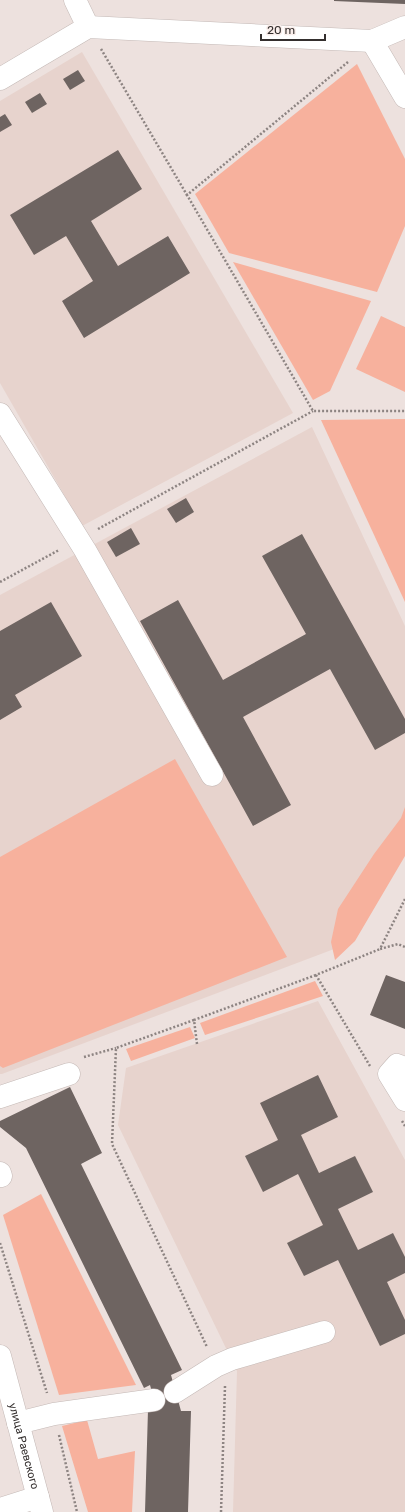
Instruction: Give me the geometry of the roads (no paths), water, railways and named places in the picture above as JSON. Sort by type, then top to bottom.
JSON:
[{"type":"main road","points":[[75,0],[88,27]]},
{"type":"main road","points":[[0,79],[88,27],[372,41],[405,27]]},
{"type":"main road","points":[[372,41],[405,97]]},
{"type":"main road","points":[[0,414],[79,540],[212,776]]},
{"type":"main road","points":[[403,1109],[390,1074],[397,1065],[405,1068]]},
{"type":"main road","points":[[0,1097],[69,1074]]},
{"type":"main road","points":[[0,1173],[0,1176]]},
{"type":"main road","points":[[175,1392],[216,1366],[232,1359],[324,1332]]},
{"type":"main road","name":"улица Раевского","points":[[0,1356],[40,1505]]},
{"type":"main road","points":[[18,1423],[54,1414],[154,1400]]},
{"type":"main road","points":[[0,1509],[40,1505]]}]
